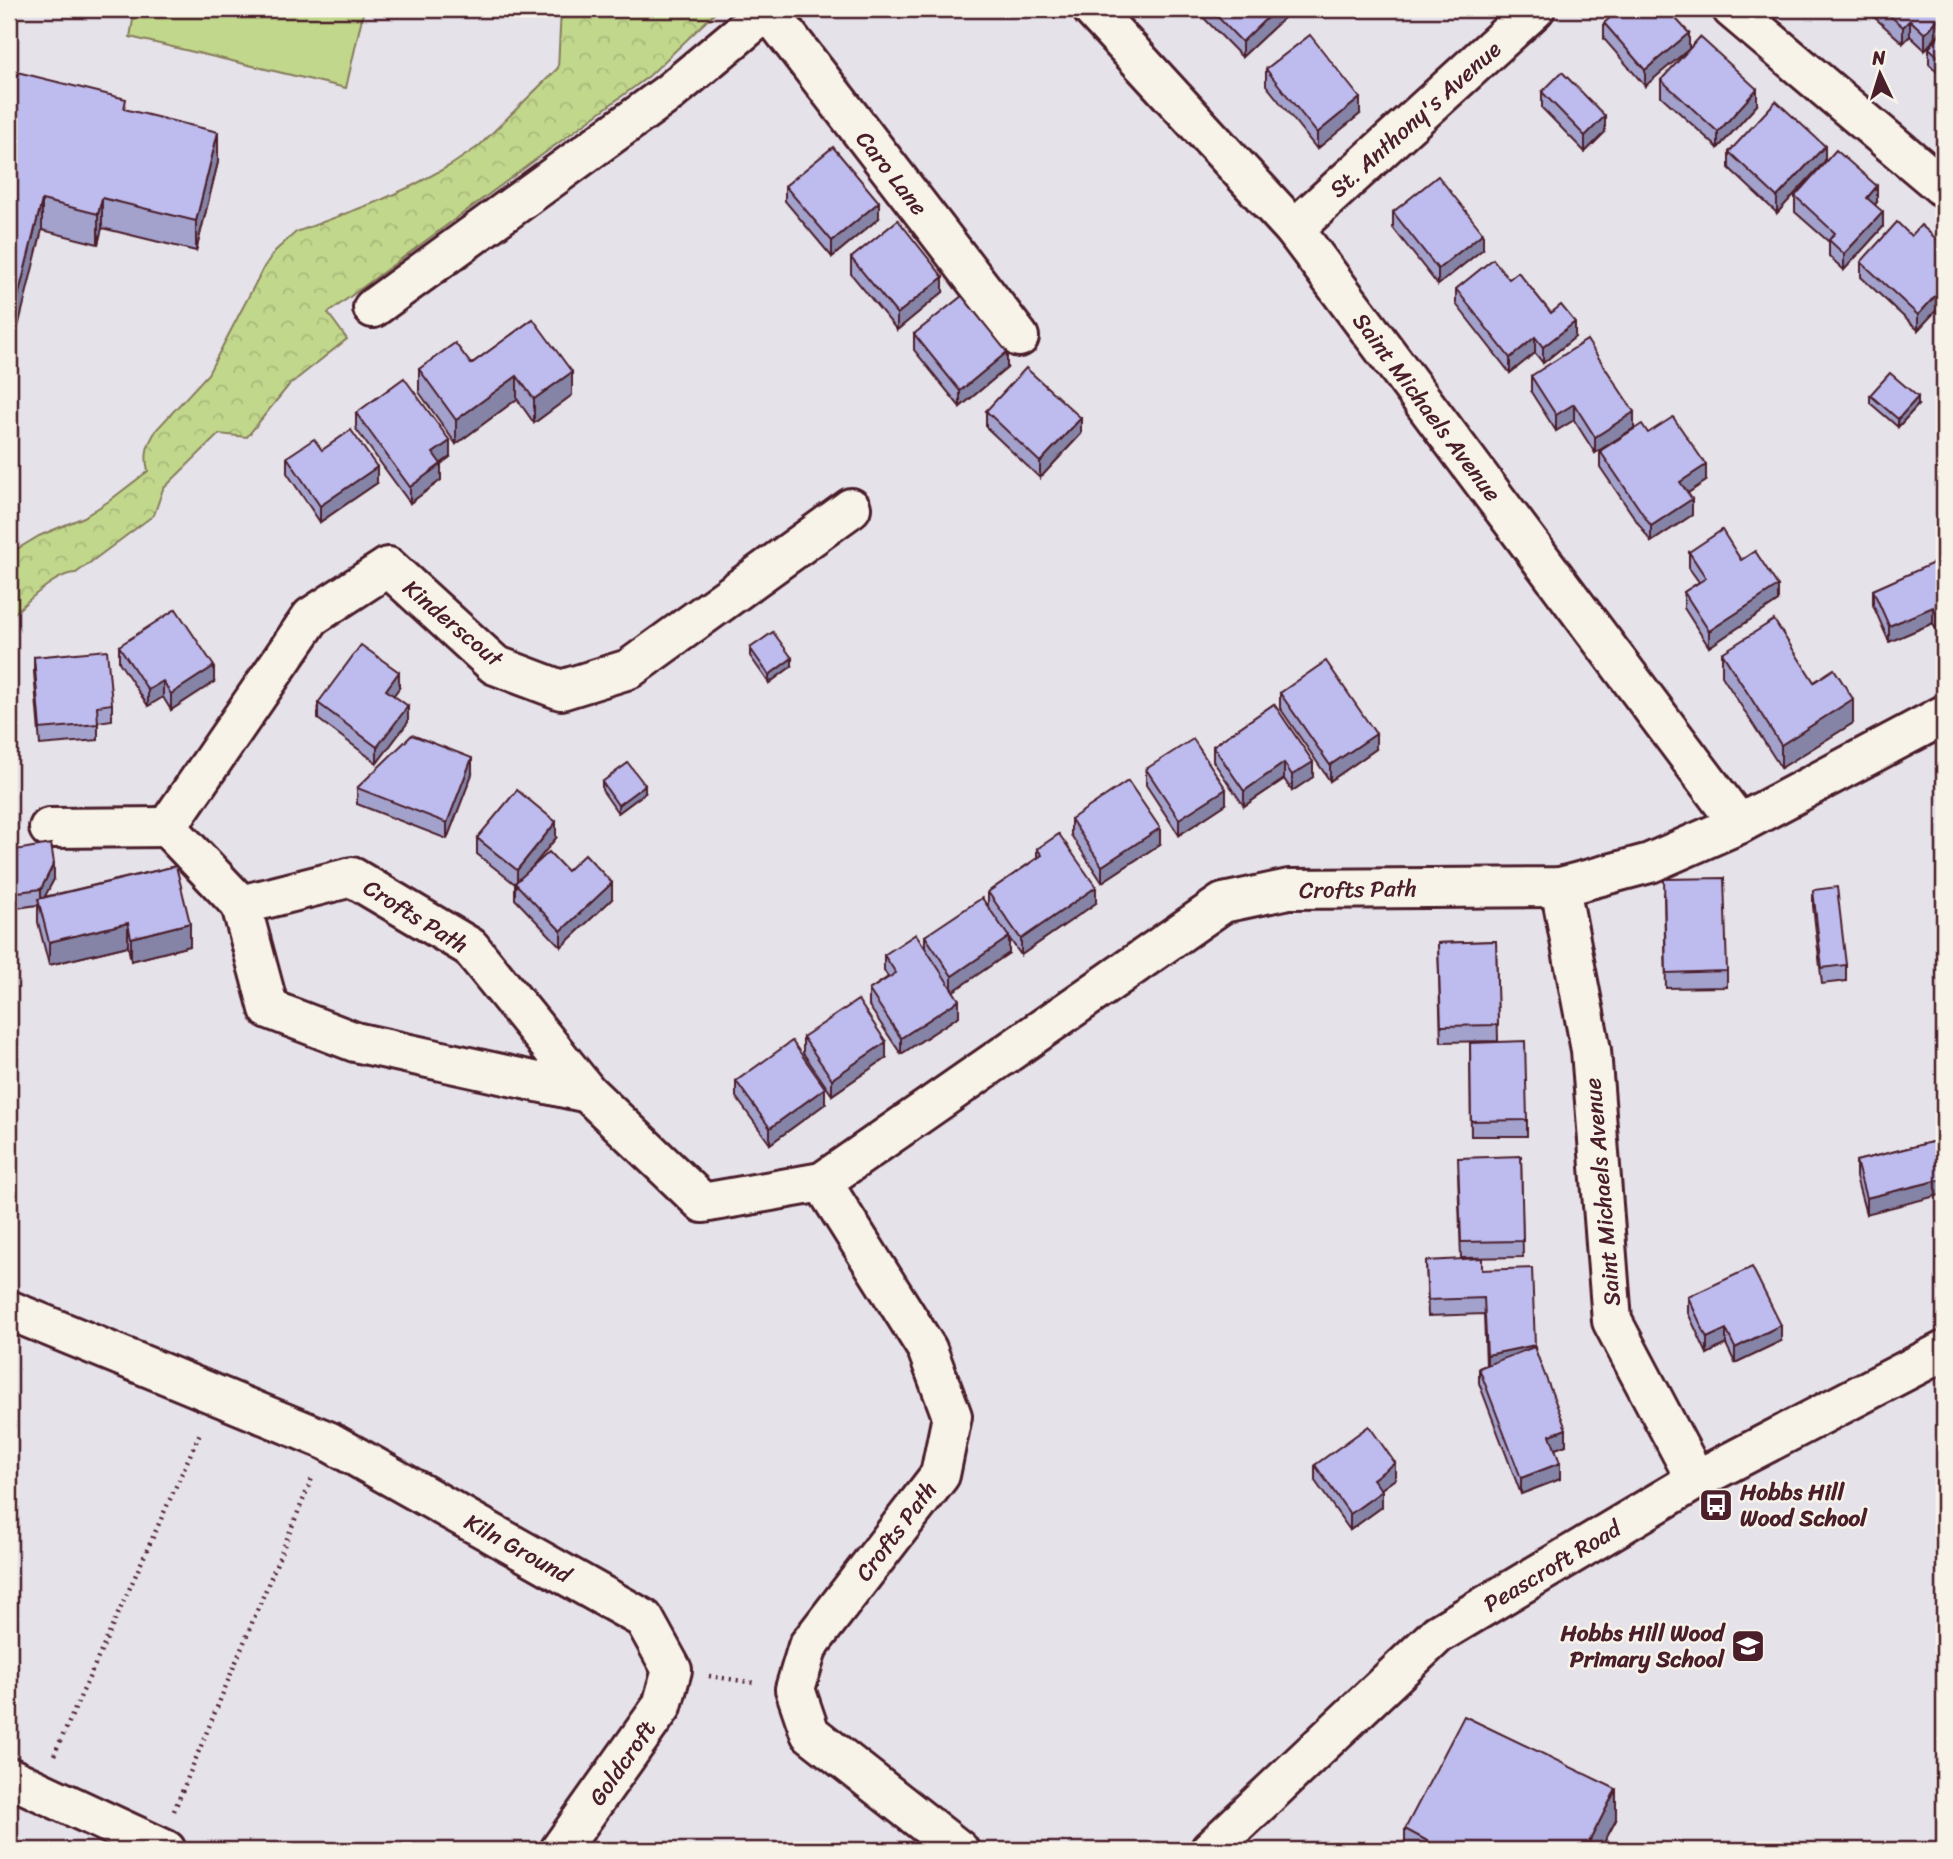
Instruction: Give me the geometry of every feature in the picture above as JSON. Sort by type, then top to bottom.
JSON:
[{"type":"street","name":"Saint Michaels Avenue","points":[[1092,9],[1294,229],[1739,824]]},
{"type":"street","name":"St. Anthony's Avenue","points":[[1294,229],[1535,9]]},
{"type":"street","points":[[1732,9],[1944,188]]},
{"type":"street","points":[[373,308],[670,92],[767,10]]},
{"type":"street","name":"Caro Lane","points":[[767,10],[1019,337]]},
{"type":"street","name":"Kinderscout","points":[[167,827],[311,617],[388,567],[495,665],[561,690],[629,669],[851,508]]},
{"type":"street","name":"Crofts Path","points":[[242,905],[352,877],[470,947],[587,1093],[703,1203],[822,1182],[1223,903],[1289,889],[1560,887],[1650,863],[1739,824],[1944,715]]},
{"type":"street","points":[[49,828],[167,827],[242,905],[269,1009],[355,1042],[587,1093]]},
{"type":"street","name":"Saint Michaels Avenue","points":[[1560,887],[1591,1050],[1612,1321],[1696,1480]]},
{"type":"street","name":"Crofts Path","points":[[795,1689],[808,1646],[940,1475],[952,1416],[927,1349],[822,1182]]},
{"type":"street","name":"Kiln Ground","points":[[9,1310],[328,1441],[644,1619],[672,1670]]},
{"type":"street","name":"Peascroft Road","points":[[1210,1850],[1438,1634],[1696,1480],[1944,1351]]},
{"type":"street","name":"Goldcroft","points":[[560,1850],[662,1706],[672,1670]]},
{"type":"street","points":[[795,1689],[810,1733],[959,1850]]},
{"type":"street","points":[[23,1783],[162,1849]]},
{"type":"path","points":[[23,1783],[217,1396]]},
{"type":"path","points":[[162,1849],[328,1441]]},
{"type":"path","points":[[672,1670],[795,1689]]},
{"type":"green space","points":[[135,9],[364,9],[346,88],[130,37]]},
{"type":"green space","points":[[561,9],[719,9],[649,76],[328,313],[347,339],[289,385],[247,437],[219,434],[163,489],[154,515],[76,573],[68,574],[50,584],[9,618],[9,554],[39,536],[84,517],[148,471],[146,454],[157,429],[208,374],[275,251],[296,232],[414,185],[479,146],[558,68]]},
{"type":"building","points":[[1210,9],[1276,9],[1242,42]]},
{"type":"building","points":[[1620,9],[1667,9],[1689,33],[1645,70],[1604,23]]},
{"type":"building","points":[[1882,9],[1944,9],[1944,12],[1925,34],[1910,20],[1903,27]]},
{"type":"building","points":[[1944,30],[1944,62],[1929,48]]},
{"type":"building","points":[[1310,35],[1360,98],[1317,133],[1266,69]]},
{"type":"building","points":[[1700,37],[1757,89],[1718,132],[1661,80]]},
{"type":"building","points":[[9,70],[126,99],[124,109],[218,132],[196,221],[102,198],[98,214],[42,200],[9,333]]},
{"type":"building","points":[[1562,72],[1605,116],[1585,136],[1542,92]]},
{"type":"building","points":[[1776,101],[1825,146],[1777,197],[1729,152]]},
{"type":"building","points":[[833,147],[879,202],[832,241],[785,186]]},
{"type":"building","points":[[1836,150],[1877,186],[1867,198],[1883,212],[1844,254],[1829,240],[1835,233],[1795,196]]},
{"type":"building","points":[[1438,176],[1483,233],[1438,269],[1393,212]]},
{"type":"building","points":[[898,220],[943,277],[897,314],[851,258]]},
{"type":"building","points":[[1897,222],[1911,236],[1921,225],[1944,246],[1944,286],[1918,315],[1861,262]]},
{"type":"building","points":[[1493,259],[1509,279],[1518,272],[1551,313],[1561,305],[1575,322],[1543,347],[1535,337],[1510,358],[1456,289]]},
{"type":"building","points":[[962,296],[1007,352],[960,391],[914,334]]},
{"type":"building","points":[[533,319],[572,372],[534,399],[517,376],[456,420],[419,369],[455,343],[471,364]]},
{"type":"building","points":[[1587,340],[1634,412],[1595,437],[1574,404],[1556,415],[1531,376]]},
{"type":"building","points":[[1026,368],[1081,418],[1040,462],[986,411]]},
{"type":"building","points":[[1890,373],[1918,397],[1898,419],[1870,395]]},
{"type":"building","points":[[404,378],[450,441],[433,453],[441,464],[410,487],[356,413]]},
{"type":"building","points":[[1673,417],[1706,465],[1680,482],[1692,499],[1651,526],[1600,451],[1642,424],[1648,433]]},
{"type":"building","points":[[351,430],[377,467],[320,506],[287,457],[314,439],[322,450]]},
{"type":"building","points":[[1722,530],[1741,560],[1755,551],[1778,586],[1709,631],[1684,592],[1706,578],[1689,552]]},
{"type":"building","points":[[1944,551],[1944,613],[1937,616],[1933,607],[1889,626],[1873,590],[1938,561],[1935,555]]},
{"type":"building","points":[[176,609],[214,666],[171,694],[163,681],[148,690],[119,646]]},
{"type":"building","points":[[1774,620],[1814,682],[1834,669],[1853,699],[1781,745],[1722,653]]},
{"type":"building","points":[[773,632],[792,658],[769,675],[750,648]]},
{"type":"building","points":[[361,645],[399,672],[386,690],[408,706],[377,747],[318,703]]},
{"type":"building","points":[[107,650],[112,704],[97,706],[98,724],[40,729],[34,657]]},
{"type":"building","points":[[1326,661],[1376,734],[1330,765],[1280,693]]},
{"type":"building","points":[[1274,704],[1313,762],[1292,775],[1284,763],[1244,791],[1213,746]]},
{"type":"building","points":[[412,735],[472,758],[447,823],[357,788]]},
{"type":"building","points":[[1193,739],[1226,789],[1179,819],[1146,769]]},
{"type":"building","points":[[628,763],[645,785],[618,805],[602,782]]},
{"type":"building","points":[[1128,781],[1160,828],[1102,866],[1071,819]]},
{"type":"building","points":[[517,790],[556,822],[517,870],[477,838]]},
{"type":"building","points":[[1059,834],[1096,887],[1021,939],[988,892],[1042,855],[1037,849]]},
{"type":"building","points":[[51,844],[54,863],[41,889],[9,893],[9,851]]},
{"type":"building","points":[[549,852],[567,871],[585,854],[612,883],[561,931],[515,883]]},
{"type":"building","points":[[176,866],[190,923],[131,938],[128,923],[49,942],[38,899]]},
{"type":"building","points":[[1724,878],[1727,971],[1666,973],[1664,879]]},
{"type":"building","points":[[1837,887],[1846,965],[1822,968],[1813,890]]},
{"type":"building","points":[[982,898],[1009,937],[952,976],[925,936]]},
{"type":"building","points":[[916,934],[959,1000],[901,1038],[869,990],[896,973],[884,955]]},
{"type":"building","points":[[1496,941],[1498,1025],[1441,1026],[1438,943]]},
{"type":"building","points":[[858,1000],[886,1042],[832,1079],[803,1037]]},
{"type":"building","points":[[792,1041],[825,1088],[770,1128],[736,1081]]},
{"type":"building","points":[[1525,1041],[1527,1120],[1471,1121],[1470,1043]]},
{"type":"building","points":[[1944,1139],[1944,1179],[1866,1198],[1856,1161]]},
{"type":"building","points":[[1521,1156],[1523,1241],[1461,1242],[1458,1158]]},
{"type":"building","points":[[1482,1258],[1482,1270],[1532,1268],[1535,1345],[1487,1355],[1484,1298],[1428,1300],[1426,1261]]},
{"type":"building","points":[[1752,1267],[1781,1325],[1735,1348],[1726,1329],[1707,1338],[1688,1297]]},
{"type":"building","points":[[1534,1347],[1566,1429],[1550,1435],[1560,1463],[1521,1478],[1479,1368]]},
{"type":"building","points":[[1369,1426],[1395,1463],[1373,1479],[1382,1491],[1350,1514],[1315,1465]]},
{"type":"building","points":[[1464,1716],[1616,1789],[1585,1850],[1444,1850],[1405,1829]]},
{"type":"place","name":"Hobbs Hill Wood School","points":[[1716,1505]]},
{"type":"place","name":"Hobbs Hill Wood Primary School","points":[[1748,1646]]}]
